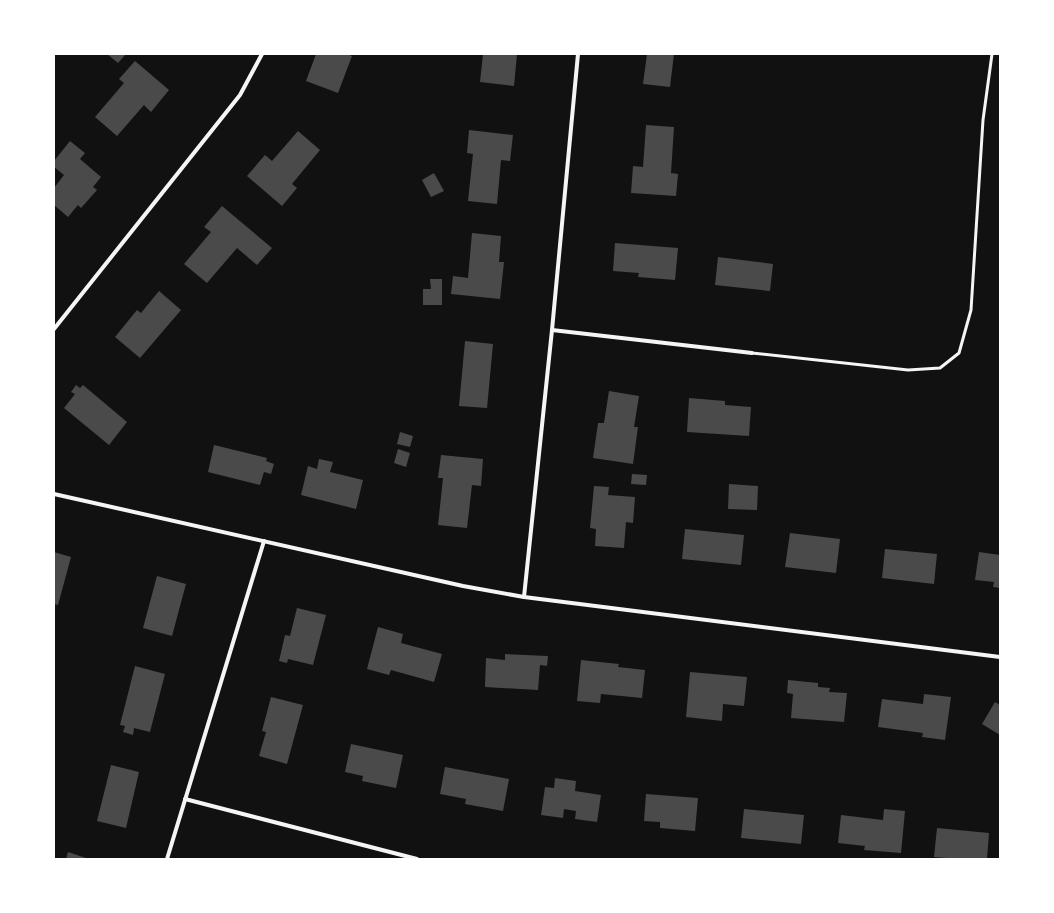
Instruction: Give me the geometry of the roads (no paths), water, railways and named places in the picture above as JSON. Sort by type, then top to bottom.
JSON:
[{"type":"street","points":[[54,330],[240,95],[262,54]]},
{"type":"street","points":[[524,597],[552,330],[578,54]]},
{"type":"street","points":[[552,330],[752,353]]},
{"type":"street","points":[[54,494],[463,586],[524,597],[1000,657]]},
{"type":"street","points":[[167,859],[264,541]]},
{"type":"street","points":[[185,799],[417,859]]},
{"type":"lane","points":[[752,353],[908,370],[940,368],[958,353],[971,310],[983,120],[992,54]]}]
